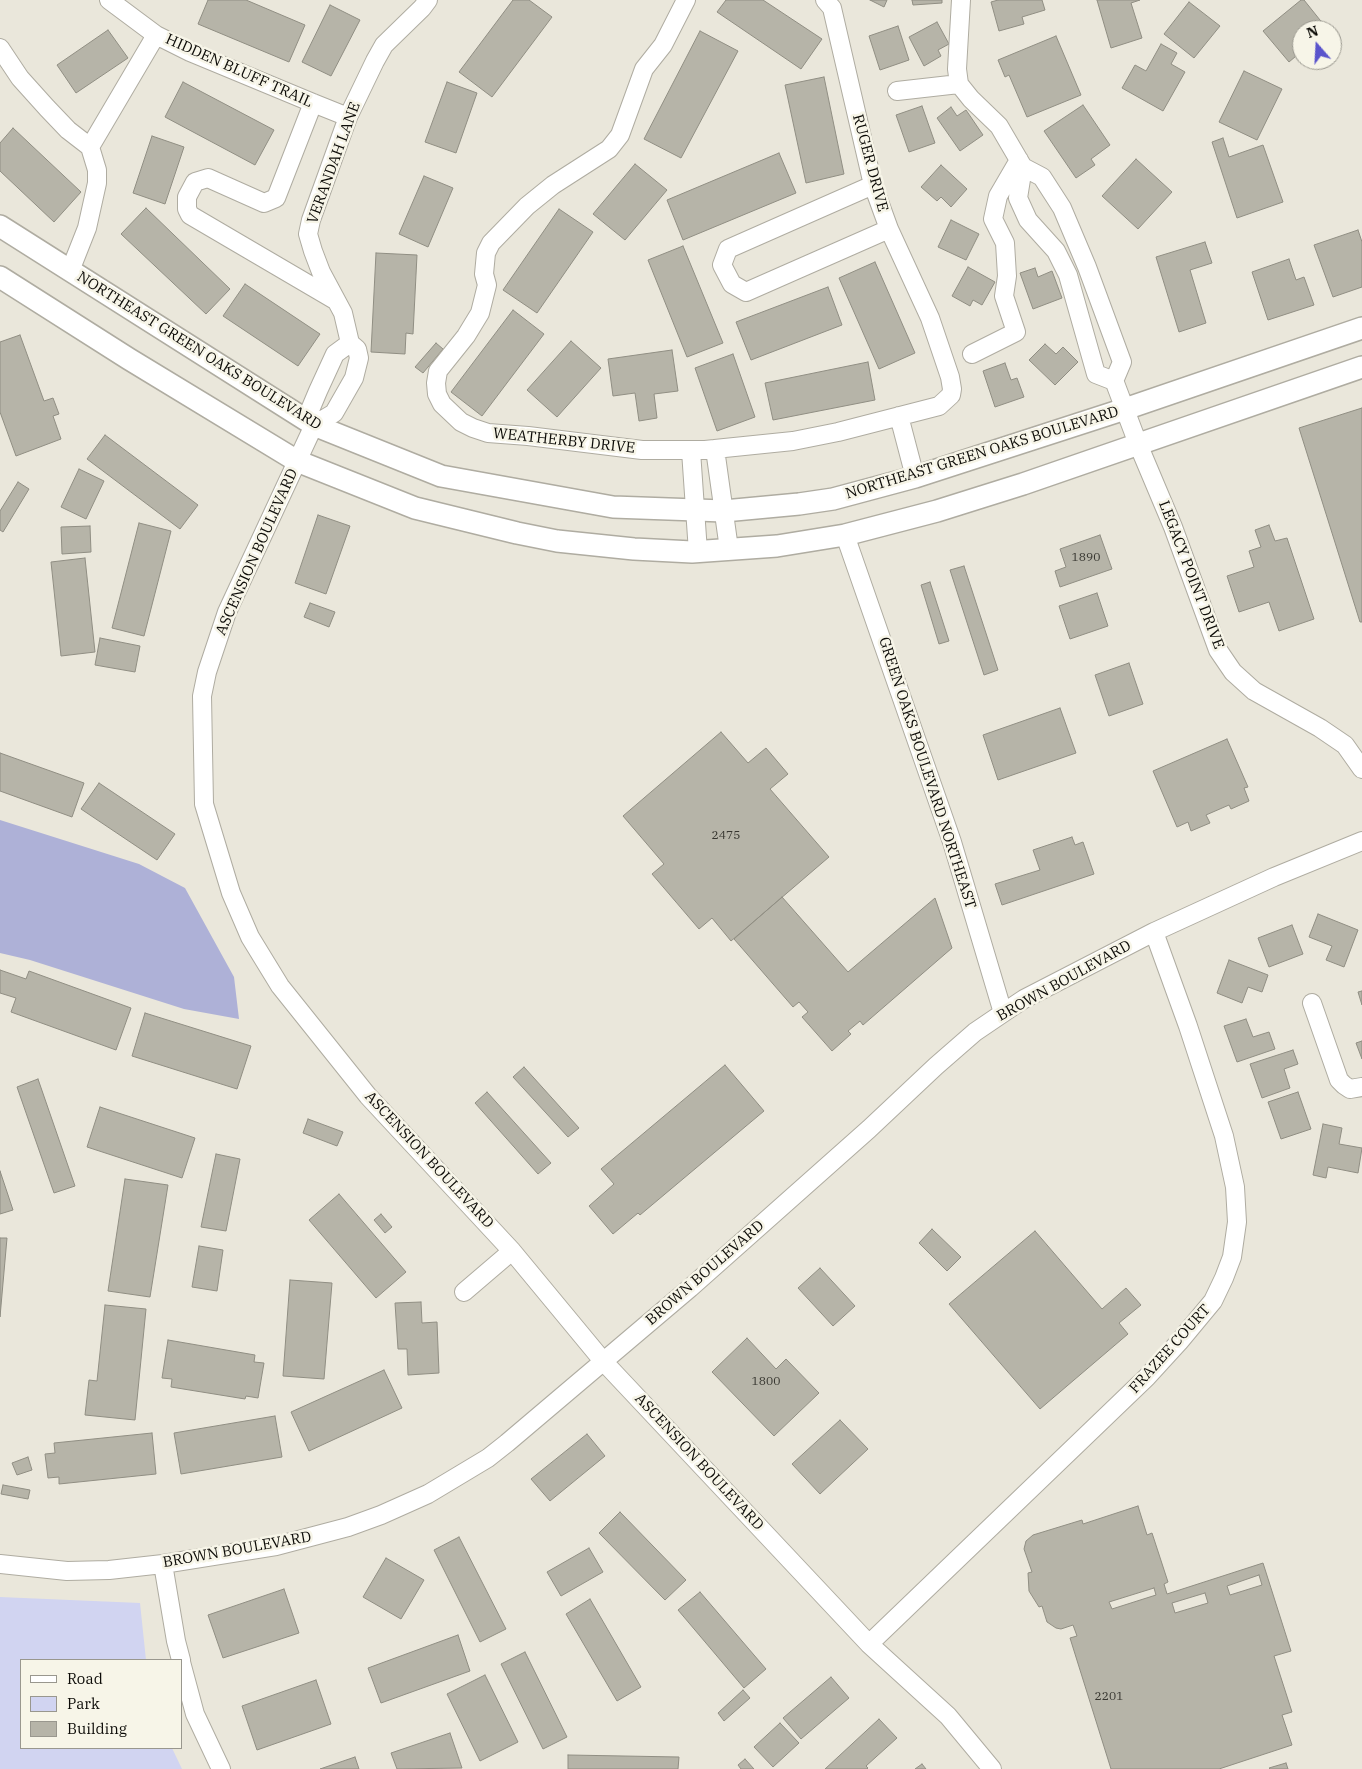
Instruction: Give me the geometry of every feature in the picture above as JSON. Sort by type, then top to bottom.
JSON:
[{"type":"main road","name":"NORTHEAST GREEN OAKS BOULEVARD","points":[[0,226],[314,425],[442,476],[613,507],[724,511],[833,499],[915,477],[1125,409],[1362,328]]},
{"type":"main road","points":[[0,277],[129,359],[297,461],[416,508],[557,541],[634,549],[698,552],[777,546],[845,535],[937,512],[1362,367]]},
{"type":"street","name":"HIDDEN BLUFF TRAIL","points":[[109,0],[156,35],[190,52],[348,116]]},
{"type":"street","name":"VERANDAH LANE","points":[[314,425],[334,413],[354,378],[359,358],[357,349],[350,343],[343,313],[321,272],[308,234],[311,220],[348,116],[384,45],[428,0]]},
{"type":"street","name":"WEATHERBY DRIVE","points":[[686,0],[663,45],[644,68],[620,135],[610,149],[553,185],[526,206],[491,243],[486,253],[484,274],[487,285],[480,312],[466,336],[438,371],[437,394],[442,404],[452,414],[473,428],[488,434],[528,436],[642,450],[692,451],[793,441],[838,432],[939,406],[951,396],[950,377]]},
{"type":"street","name":"RUGER DRIVE","points":[[825,0],[832,8],[873,185],[889,229],[930,318],[950,377]]},
{"type":"street","points":[[961,0],[957,68],[959,84],[971,99],[999,126],[1021,164],[1042,177],[1062,208],[1076,239],[1122,362],[1114,381],[1096,374],[1068,275],[1056,251],[1028,220],[1018,198],[1021,164]]},
{"type":"street","points":[[90,147],[156,35]]},
{"type":"street","points":[[0,48],[20,78],[47,108],[68,130],[90,147],[97,170],[97,183],[87,228],[70,271]]},
{"type":"street","points":[[897,91],[959,84]]},
{"type":"street","points":[[313,103],[276,198],[264,203],[208,178],[195,182],[187,197],[187,209],[190,215],[336,300]]},
{"type":"street","points":[[972,354],[1016,332],[1004,296],[1007,276],[1005,242],[993,219],[998,196],[1021,164]]},
{"type":"street","points":[[873,185],[728,249],[722,265],[732,284],[746,292],[889,229]]},
{"type":"street","points":[[314,425],[310,410],[318,391],[336,354],[350,343]]},
{"type":"street","name":"LEGACY POINT DRIVE","points":[[1114,381],[1173,527],[1218,650],[1233,672],[1254,691],[1320,728],[1345,745],[1362,769]]},
{"type":"street","points":[[899,416],[915,477]]},
{"type":"street","name":"ASCENSION BOULEVARD","points":[[314,425],[227,612],[207,672],[202,696],[204,804],[231,894],[250,936],[280,986],[368,1096],[512,1251],[603,1361],[869,1644],[948,1716],[992,1769]]},
{"type":"street","points":[[715,449],[729,549]]},
{"type":"street","points":[[692,451],[698,552]]},
{"type":"street","name":"GREEN OAKS BOULEVARD NORTHEAST","points":[[845,535],[952,842],[1003,1013]]},
{"type":"street","name":"BROWN BOULEVARD","points":[[0,1564],[67,1572],[109,1570],[163,1564],[276,1546],[301,1541],[348,1527],[428,1494],[488,1458],[690,1288],[975,1032],[1024,1000],[1154,932],[1362,841]]},
{"type":"street","name":"FRAZEE COURT","points":[[869,1644],[1147,1377],[1213,1302],[1224,1278],[1232,1257],[1237,1222],[1236,1187],[1224,1136],[1188,1026],[1154,932]]},
{"type":"street","points":[[1312,1003],[1339,1080],[1350,1089],[1362,1087]]},
{"type":"street","points":[[464,1292],[512,1251]]},
{"type":"street","points":[[163,1564],[180,1659]]},
{"type":"street","points":[[182,1665],[195,1714],[221,1769]]},
{"type":"green space","points":[[0,1597],[140,1603],[146,1659],[20,1659],[20,1749],[172,1749],[182,1769],[0,1769]]},
{"type":"shaded area","points":[[0,820],[139,864],[185,888],[234,977],[239,1019],[184,1009],[30,960],[0,953]]},
{"type":"building","points":[[208,0],[246,0],[305,25],[289,62],[198,24]]},
{"type":"building","points":[[513,0],[529,0],[552,17],[492,97],[459,72]]},
{"type":"building","points":[[726,0],[763,0],[822,39],[801,69],[717,12]]},
{"type":"building","points":[[870,0],[887,0],[884,7]]},
{"type":"building","points":[[912,0],[942,0],[942,3],[913,5]]},
{"type":"building","points":[[998,0],[1042,0],[1045,10],[1022,17],[1024,24],[999,31],[991,2]]},
{"type":"building","points":[[1097,0],[1140,0],[1131,3],[1142,38],[1111,48]]},
{"type":"building","points":[[1301,0],[1304,0],[1320,20],[1292,20],[1292,59],[1289,62],[1263,31]]},
{"type":"building","points":[[1189,2],[1220,26],[1194,58],[1164,34]]},
{"type":"building","points":[[330,5],[360,20],[331,76],[302,62]]},
{"type":"building","points":[[937,22],[949,44],[938,50],[941,56],[924,66],[909,37]]},
{"type":"building","points":[[898,26],[909,60],[880,70],[869,36]]},
{"type":"building","points":[[108,30],[128,58],[76,93],[57,65]]},
{"type":"building","points":[[700,31],[738,51],[681,158],[644,139]]},
{"type":"building","points":[[1056,36],[1081,95],[1027,117],[1009,75],[1005,77],[998,60]]},
{"type":"building","points":[[1161,44],[1177,53],[1171,64],[1185,72],[1163,111],[1122,88],[1135,65],[1146,71]]},
{"type":"building","points":[[1244,71],[1282,89],[1257,140],[1219,122]]},
{"type":"building","points":[[824,77],[844,174],[806,183],[785,85]]},
{"type":"building","points":[[183,82],[274,130],[255,165],[165,117]]},
{"type":"building","points":[[447,82],[477,93],[456,153],[425,142]]},
{"type":"building","points":[[1083,105],[1110,145],[1091,159],[1095,165],[1076,178],[1044,131]]},
{"type":"building","points":[[922,106],[935,143],[909,152],[896,115]]},
{"type":"building","points":[[951,107],[957,116],[966,110],[983,135],[960,151],[937,118]]},
{"type":"building","points":[[13,128],[81,192],[54,222],[0,171],[0,143]]},
{"type":"building","points":[[152,136],[184,147],[165,204],[133,193]]},
{"type":"building","points":[[1223,138],[1229,157],[1263,145],[1283,202],[1237,218],[1212,142]]},
{"type":"building","points":[[779,153],[796,193],[683,240],[667,200]]},
{"type":"building","points":[[1136,159],[1172,192],[1138,229],[1102,196]]},
{"type":"building","points":[[635,164],[667,190],[625,240],[593,214]]},
{"type":"building","points":[[941,165],[967,189],[951,207],[941,197],[937,201],[921,187]]},
{"type":"building","points":[[424,176],[453,188],[428,247],[399,234]]},
{"type":"building","points":[[146,208],[230,289],[206,314],[121,234]]},
{"type":"building","points":[[559,209],[593,232],[537,313],[503,290]]},
{"type":"building","points":[[951,220],[979,234],[966,260],[938,247]]},
{"type":"building","points":[[1358,230],[1362,242],[1362,287],[1333,297],[1314,245]]},
{"type":"building","points":[[1205,242],[1212,263],[1190,270],[1206,323],[1179,332],[1156,257]]},
{"type":"building","points":[[683,246],[723,343],[687,357],[648,260]]},
{"type":"building","points":[[376,253],[417,255],[413,334],[406,333],[405,354],[371,352]]},
{"type":"building","points":[[1289,259],[1296,280],[1304,277],[1314,305],[1268,320],[1252,272]]},
{"type":"building","points":[[875,262],[915,353],[879,369],[839,278]]},
{"type":"building","points":[[968,267],[995,282],[982,305],[973,300],[970,306],[952,296]]},
{"type":"building","points":[[1035,268],[1038,277],[1052,271],[1062,298],[1033,309],[1020,273]]},
{"type":"building","points":[[245,284],[320,334],[298,366],[223,316]]},
{"type":"building","points":[[828,287],[842,325],[751,360],[736,322]]},
{"type":"building","points":[[513,310],[544,334],[482,416],[451,392]]},
{"type":"building","points":[[20,335],[44,401],[53,398],[59,414],[53,416],[61,439],[16,456],[0,412],[0,342]]},
{"type":"building","points":[[571,341],[601,368],[557,417],[527,390]]},
{"type":"building","points":[[436,343],[443,349],[423,373],[415,367]]},
{"type":"building","points":[[1045,344],[1056,354],[1063,347],[1078,362],[1055,385],[1029,360]]},
{"type":"building","points":[[672,350],[678,391],[654,394],[657,418],[639,421],[635,393],[613,396],[608,359]]},
{"type":"building","points":[[733,354],[755,417],[717,431],[695,368]]},
{"type":"building","points":[[868,362],[875,400],[773,420],[765,383]]},
{"type":"building","points":[[1005,363],[1011,380],[1017,378],[1024,397],[995,407],[983,371]]},
{"type":"building","points":[[1362,408],[1362,622],[1360,622],[1299,428]]},
{"type":"building","points":[[105,435],[198,505],[180,529],[87,459]]},
{"type":"building","points":[[79,469],[104,481],[86,519],[61,507]]},
{"type":"building","points":[[18,482],[29,489],[3,532],[0,530],[0,511]]},
{"type":"building","points":[[318,515],[350,526],[326,594],[295,583]]},
{"type":"building","points":[[139,523],[171,531],[144,636],[112,628]]},
{"type":"building","points":[[1269,525],[1275,541],[1287,538],[1314,619],[1279,631],[1269,602],[1239,612],[1227,576],[1254,567],[1249,551],[1261,547],[1255,530]]},
{"type":"building","points":[[90,526],[91,552],[62,554],[61,527]]},
{"type":"building","points":[[1100,535],[1112,569],[1060,587],[1055,571],[1066,567],[1060,549]]},
{"type":"building","points":[[85,558],[95,652],[61,656],[51,562]]},
{"type":"building","points":[[964,566],[998,670],[984,675],[950,570]]},
{"type":"building","points":[[930,582],[949,641],[939,644],[921,585]]},
{"type":"building","points":[[1097,593],[1108,626],[1070,639],[1059,606]]},
{"type":"building","points":[[310,603],[335,612],[329,627],[304,617]]},
{"type":"building","points":[[100,638],[140,646],[135,672],[95,665]]},
{"type":"building","points":[[1129,663],[1143,704],[1109,716],[1095,675]]},
{"type":"building","points":[[1060,708],[1076,753],[998,780],[983,735]]},
{"type":"building","points":[[721,732],[748,763],[766,748],[788,774],[770,789],[829,857],[731,941],[712,918],[699,929],[652,874],[664,864],[623,816]]},
{"type":"building","points":[[1227,739],[1248,787],[1244,788],[1249,801],[1231,809],[1229,805],[1206,815],[1210,823],[1191,831],[1188,822],[1177,827],[1153,771]]},
{"type":"building","points":[[0,753],[84,783],[72,817],[0,791]]},
{"type":"building","points":[[99,783],[175,834],[157,860],[81,809]]},
{"type":"building","points":[[1072,837],[1075,845],[1083,842],[1094,874],[1002,905],[995,884],[1040,870],[1033,850]]},
{"type":"building","points":[[782,897],[848,972],[935,898],[952,948],[863,1025],[860,1021],[848,1031],[851,1034],[832,1051],[802,1017],[808,1012],[799,1002],[793,1007],[734,939]]},
{"type":"building","points":[[1318,914],[1358,930],[1344,967],[1326,960],[1332,946],[1309,937]]},
{"type":"building","points":[[1292,925],[1303,954],[1269,967],[1258,938]]},
{"type":"building","points":[[1229,960],[1268,975],[1262,992],[1248,987],[1242,1003],[1217,993]]},
{"type":"building","points":[[0,970],[26,979],[29,971],[131,1008],[116,1050],[11,1012],[16,998],[0,993]]},
{"type":"building","points":[[1362,991],[1362,1005],[1358,992]]},
{"type":"building","points":[[145,1013],[251,1046],[237,1089],[132,1056]]},
{"type":"building","points":[[1246,1019],[1253,1037],[1269,1032],[1275,1049],[1237,1062],[1224,1026]]},
{"type":"building","points":[[1362,1041],[1362,1059],[1356,1043]]},
{"type":"building","points":[[1293,1050],[1298,1064],[1284,1069],[1290,1088],[1262,1098],[1250,1064]]},
{"type":"building","points":[[725,1065],[764,1111],[640,1215],[638,1213],[613,1234],[589,1206],[614,1184],[601,1169]]},
{"type":"building","points":[[524,1067],[579,1128],[568,1137],[513,1077]]},
{"type":"building","points":[[38,1079],[75,1186],[54,1193],[17,1087]]},
{"type":"building","points":[[487,1092],[551,1163],[538,1174],[475,1103]]},
{"type":"building","points":[[1298,1092],[1311,1129],[1281,1139],[1268,1102]]},
{"type":"building","points":[[100,1107],[195,1138],[182,1178],[87,1147]]},
{"type":"building","points":[[308,1119],[343,1132],[337,1146],[303,1133]]},
{"type":"building","points":[[1323,1124],[1342,1128],[1339,1144],[1362,1148],[1358,1173],[1328,1167],[1326,1178],[1313,1175]]},
{"type":"building","points":[[216,1154],[240,1159],[226,1231],[201,1227]]},
{"type":"building","points":[[0,1171],[13,1210],[0,1214]]},
{"type":"building","points":[[125,1179],[168,1185],[150,1297],[108,1291]]},
{"type":"building","points":[[339,1194],[406,1272],[376,1298],[309,1220]]},
{"type":"building","points":[[381,1214],[392,1227],[385,1233],[374,1220]]},
{"type":"building","points":[[932,1229],[961,1257],[947,1271],[919,1243]]},
{"type":"building","points":[[1035,1231],[1102,1309],[1126,1288],[1141,1305],[1119,1323],[1128,1334],[1040,1409],[949,1304]]},
{"type":"building","points":[[0,1238],[7,1238],[0,1317]]},
{"type":"building","points":[[199,1246],[223,1250],[217,1291],[192,1287]]},
{"type":"building","points":[[820,1268],[855,1306],[833,1326],[798,1288]]},
{"type":"building","points":[[290,1280],[332,1283],[324,1379],[283,1376]]},
{"type":"building","points":[[421,1302],[422,1323],[437,1322],[439,1373],[408,1375],[407,1349],[398,1349],[395,1303]]},
{"type":"building","points":[[105,1305],[146,1309],[135,1420],[85,1415],[89,1380],[97,1381]]},
{"type":"building","points":[[747,1338],[776,1369],[786,1359],[819,1393],[774,1436],[712,1372]]},
{"type":"building","points":[[168,1340],[255,1355],[254,1362],[264,1363],[258,1398],[246,1396],[245,1399],[171,1387],[172,1379],[162,1378]]},
{"type":"building","points":[[384,1370],[402,1408],[309,1451],[291,1412]]},
{"type":"building","points":[[275,1416],[282,1457],[181,1474],[174,1433]]},
{"type":"building","points":[[840,1420],[868,1449],[820,1494],[792,1464]]},
{"type":"building","points":[[152,1433],[156,1474],[59,1484],[59,1477],[48,1478],[45,1454],[55,1453],[54,1443]]},
{"type":"building","points":[[587,1434],[605,1456],[550,1501],[531,1479]]},
{"type":"building","points":[[28,1457],[32,1470],[17,1475],[12,1463]]},
{"type":"building","points":[[3,1485],[30,1490],[28,1499],[1,1494]]},
{"type":"building","points":[[1138,1506],[1147,1535],[1152,1533],[1168,1582],[1164,1584],[1167,1594],[1263,1563],[1291,1651],[1274,1656],[1292,1712],[1282,1715],[1292,1745],[1219,1769],[1111,1769],[1070,1638],[1077,1636],[1073,1625],[1061,1629],[1047,1622],[1042,1606],[1039,1607],[1029,1591],[1028,1573],[1032,1572],[1024,1549],[1026,1541],[1033,1535],[1082,1520],[1083,1524]],"holes":[[[1259,1575],[1262,1585],[1230,1595],[1227,1586]],[[1154,1588],[1156,1595],[1112,1609],[1109,1602]],[[1205,1593],[1208,1603],[1175,1613],[1172,1603]]]},
{"type":"building","points":[[620,1512],[686,1580],[665,1600],[599,1533]]},
{"type":"building","points":[[459,1537],[506,1629],[480,1642],[434,1550]]},
{"type":"building","points":[[589,1548],[603,1572],[561,1596],[547,1572]]},
{"type":"building","points":[[386,1558],[424,1580],[401,1619],[363,1597]]},
{"type":"building","points":[[284,1589],[299,1633],[223,1658],[208,1615]]},
{"type":"building","points":[[700,1592],[766,1669],[744,1688],[678,1610]]},
{"type":"building","points":[[590,1599],[641,1687],[617,1701],[566,1614]]},
{"type":"building","points":[[458,1635],[470,1671],[381,1703],[368,1668]]},
{"type":"building","points":[[525,1652],[567,1737],[543,1749],[501,1664]]},
{"type":"building","points":[[485,1675],[518,1742],[480,1761],[447,1694]]},
{"type":"building","points":[[831,1677],[849,1698],[801,1739],[783,1718]]},
{"type":"building","points":[[316,1680],[331,1724],[257,1750],[242,1706]]},
{"type":"building","points":[[743,1690],[750,1698],[724,1721],[718,1713]]},
{"type":"building","points":[[879,1719],[897,1738],[866,1766],[867,1769],[825,1769]]},
{"type":"building","points":[[780,1723],[799,1743],[773,1767],[754,1747]]},
{"type":"building","points":[[450,1733],[462,1768],[397,1769],[391,1753]]},
{"type":"building","points":[[568,1755],[679,1757],[678,1769],[568,1769]]},
{"type":"building","points":[[355,1757],[359,1769],[320,1769]]},
{"type":"building","points":[[745,1759],[754,1769],[741,1769],[738,1765]]},
{"type":"building","points":[[1286,1763],[1288,1769],[1269,1768]]},
{"type":"building","points":[[922,1764],[926,1769],[915,1769]]}]
